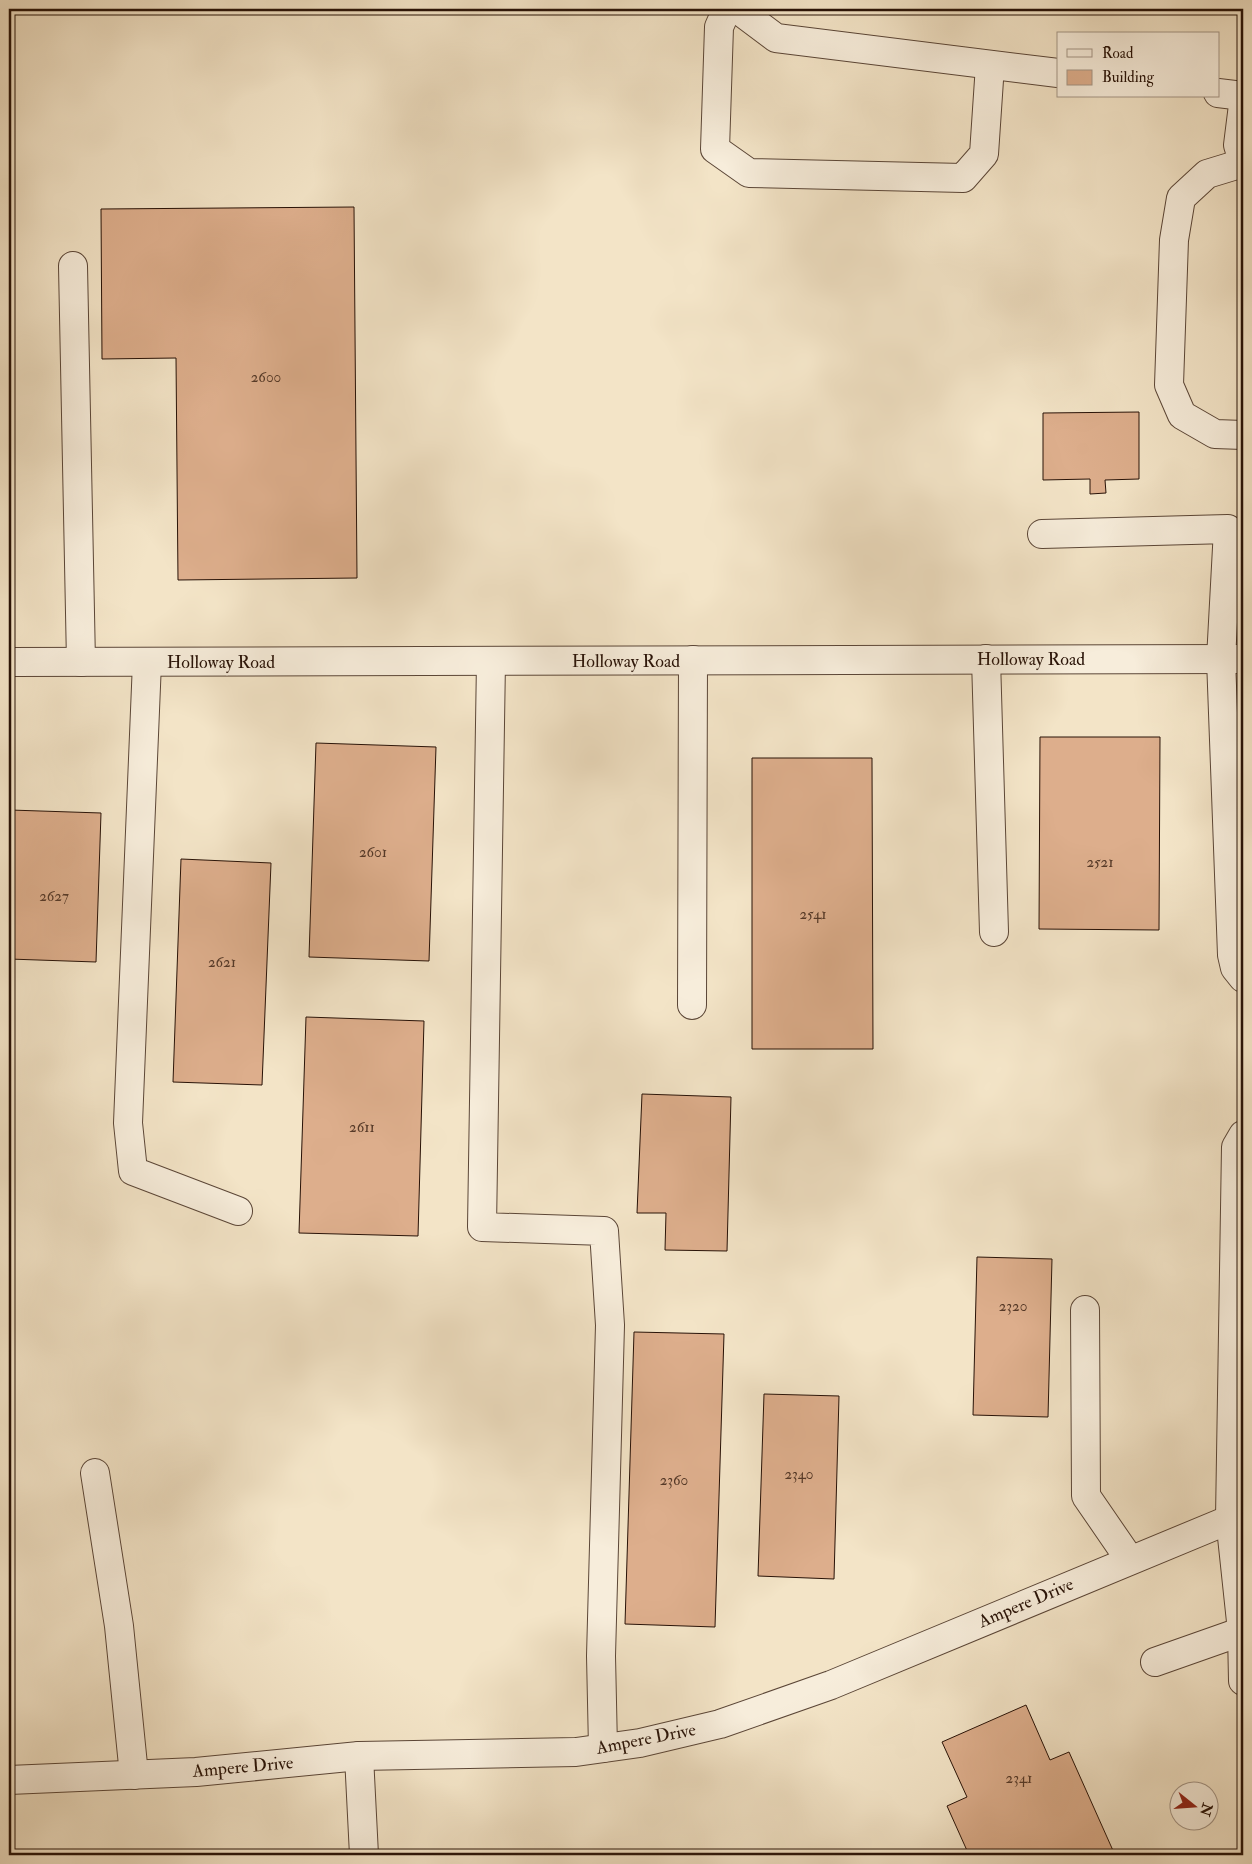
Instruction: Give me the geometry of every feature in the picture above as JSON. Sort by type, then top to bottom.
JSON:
[{"type":"street","points":[[727,9],[719,27],[715,149],[749,173],[963,178],[984,154],[990,65]]},
{"type":"street","points":[[742,9],[744,14],[776,38],[1057,73]]},
{"type":"street","points":[[1220,93],[1243,96]]},
{"type":"street","points":[[1243,105],[1238,145],[1243,162],[1207,174],[1182,198],[1174,240],[1169,385],[1182,415],[1214,434],[1243,434]]},
{"type":"street","points":[[74,266],[81,662]]},
{"type":"street","points":[[1042,534],[1228,529],[1232,659],[1232,955],[1235,968],[1243,978]]},
{"type":"street","name":"Holloway Road","points":[[9,662],[1232,659]]},
{"type":"street","points":[[692,1005],[693,660]]},
{"type":"street","points":[[986,660],[994,932]]},
{"type":"street","points":[[491,661],[482,1227],[604,1231],[610,1325],[601,1656],[603,1748]]},
{"type":"street","points":[[147,662],[128,1123],[133,1171],[238,1211]]},
{"type":"street","points":[[1243,1135],[1236,1147],[1237,1516],[1243,1631],[1243,1682]]},
{"type":"street","points":[[1085,1310],[1086,1496],[1130,1560]]},
{"type":"street","points":[[95,1473],[119,1626],[134,1775]]},
{"type":"street","name":"Ampere Drive","points":[[9,1780],[196,1772],[359,1756],[576,1752],[640,1744],[720,1724],[831,1685],[1237,1516]]},
{"type":"street","points":[[1155,1662],[1243,1631]]},
{"type":"street","points":[[359,1756],[364,1855]]},
{"type":"building","points":[[354,207],[357,578],[178,580],[176,358],[102,359],[101,209]]},
{"type":"building","points":[[1139,412],[1139,479],[1105,480],[1106,493],[1090,494],[1090,479],[1043,480],[1043,413]]},
{"type":"building","points":[[1040,737],[1160,737],[1159,930],[1039,929]]},
{"type":"building","points":[[316,743],[436,747],[429,961],[309,957]]},
{"type":"building","points":[[752,758],[872,758],[873,1049],[752,1049]]},
{"type":"building","points":[[10,810],[101,813],[96,962],[9,959]]},
{"type":"building","points":[[181,859],[271,863],[262,1085],[173,1082]]},
{"type":"building","points":[[306,1017],[424,1021],[418,1236],[299,1233]]},
{"type":"building","points":[[642,1094],[731,1097],[727,1251],[665,1250],[666,1213],[637,1213]]},
{"type":"building","points":[[977,1257],[1052,1259],[1048,1417],[973,1415]]},
{"type":"building","points":[[634,1332],[724,1334],[715,1627],[625,1624]]},
{"type":"building","points":[[764,1394],[839,1396],[834,1579],[758,1576]]},
{"type":"building","points":[[1026,1705],[1050,1760],[1069,1752],[1115,1855],[969,1855],[947,1806],[967,1797],[942,1742]]}]
